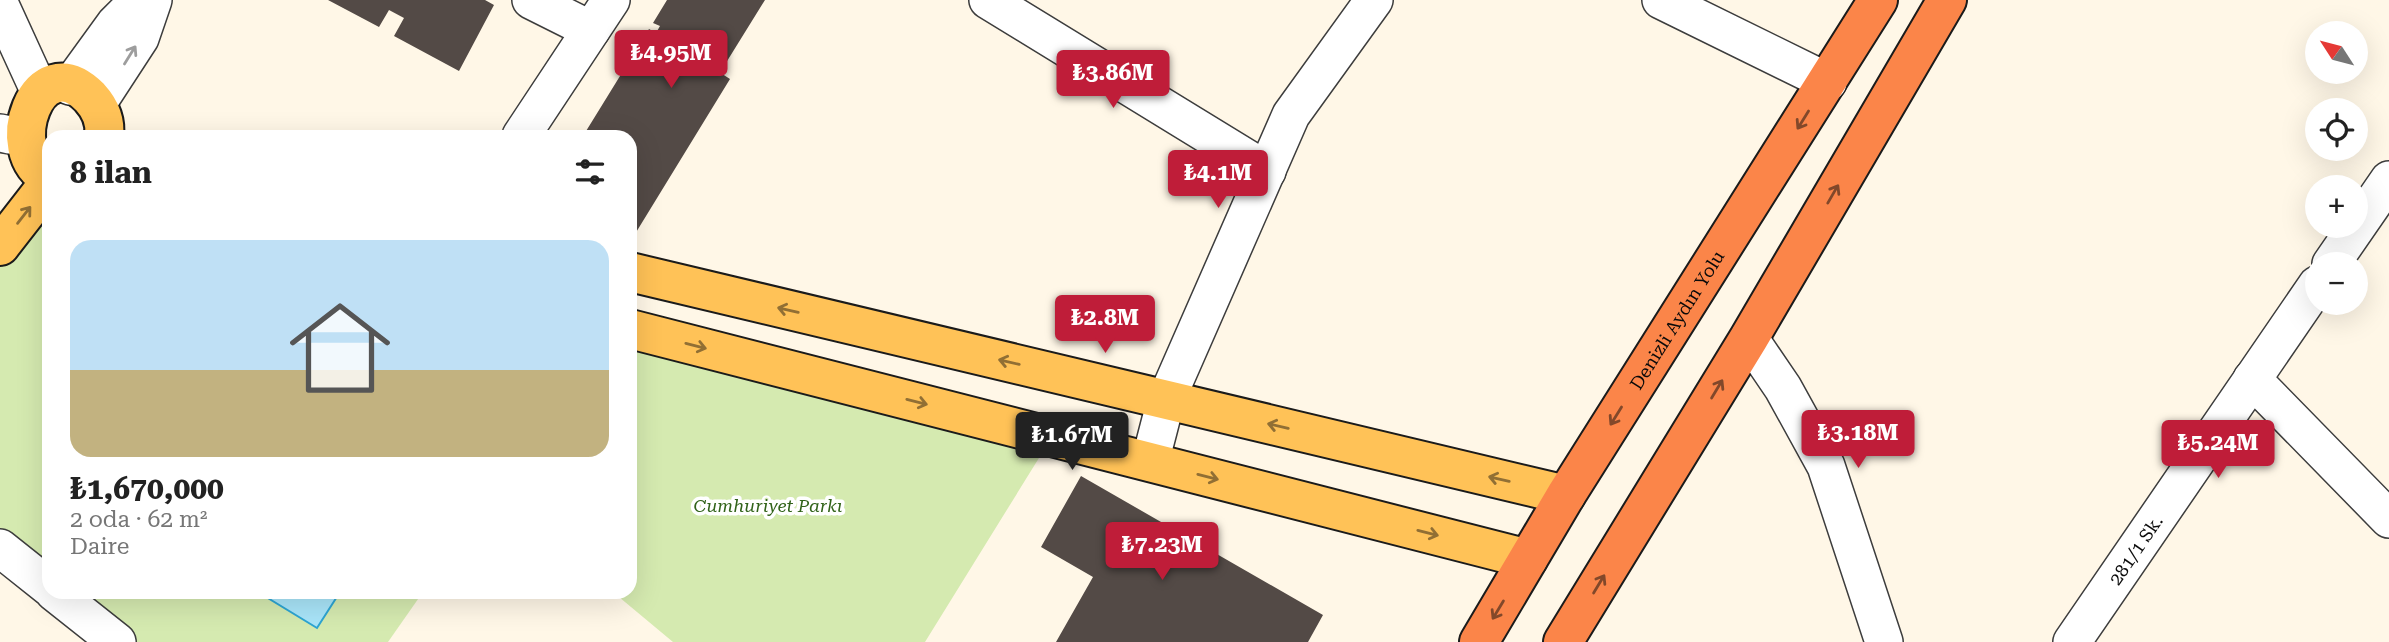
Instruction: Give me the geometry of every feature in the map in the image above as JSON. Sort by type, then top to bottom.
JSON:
[{"type":"highway","name":"Denizli Aydın Yolu","points":[[1479,642],[1566,495],[1878,0]]},
{"type":"highway","points":[[1563,642],[1749,338],[1947,0]]},
{"type":"main road","points":[[42,175],[22,163],[6,145],[15,109],[25,97],[89,113]]},
{"type":"main road","points":[[0,246],[42,192]]},
{"type":"main road","points":[[637,274],[1566,495]]},
{"type":"main road","points":[[637,331],[1528,559]]},
{"type":"street","points":[[89,113],[115,24],[139,0]]},
{"type":"street","points":[[89,113],[140,38],[153,0]]},
{"type":"street","points":[[531,0],[591,30]]},
{"type":"street","points":[[525,130],[611,0]]},
{"type":"street","points":[[988,0],[1267,171]]},
{"type":"street","points":[[1150,462],[1166,400],[1292,115],[1374,0]]},
{"type":"street","points":[[1661,0],[1828,82]]},
{"type":"street","points":[[0,5],[89,113]]},
{"type":"street","points":[[2339,252],[2389,180]]},
{"type":"street","name":"281/1 Sk.","points":[[2071,642],[2305,302]]},
{"type":"street","points":[[1749,338],[1783,388],[1826,466],[1884,642]]},
{"type":"street","points":[[2252,379],[2389,519]]},
{"type":"street","points":[[0,548],[42,581]]},
{"type":"street","points":[[63,599],[117,642]]},
{"type":"green space","points":[[42,192],[42,581],[0,548],[0,246]]},
{"type":"green space","name":"Cumhuriyet Parkı","points":[[637,331],[1052,437],[925,642],[673,642],[621,599],[637,599]]},
{"type":"green space","points":[[63,599],[418,599],[388,642],[117,642]]},
{"type":"water","points":[[269,599],[336,599],[317,628]]},
{"type":"building","points":[[328,0],[485,0],[494,5],[459,71],[394,36],[404,18],[389,10],[379,27]]},
{"type":"building","points":[[667,0],[765,0],[724,66],[706,55],[702,61],[730,79],[637,231],[637,130],[587,130],[649,29],[656,33],[660,26],[653,23]]},
{"type":"building","points":[[1081,476],[1323,615],[1308,642],[1056,642],[1093,577],[1041,547]]}]
